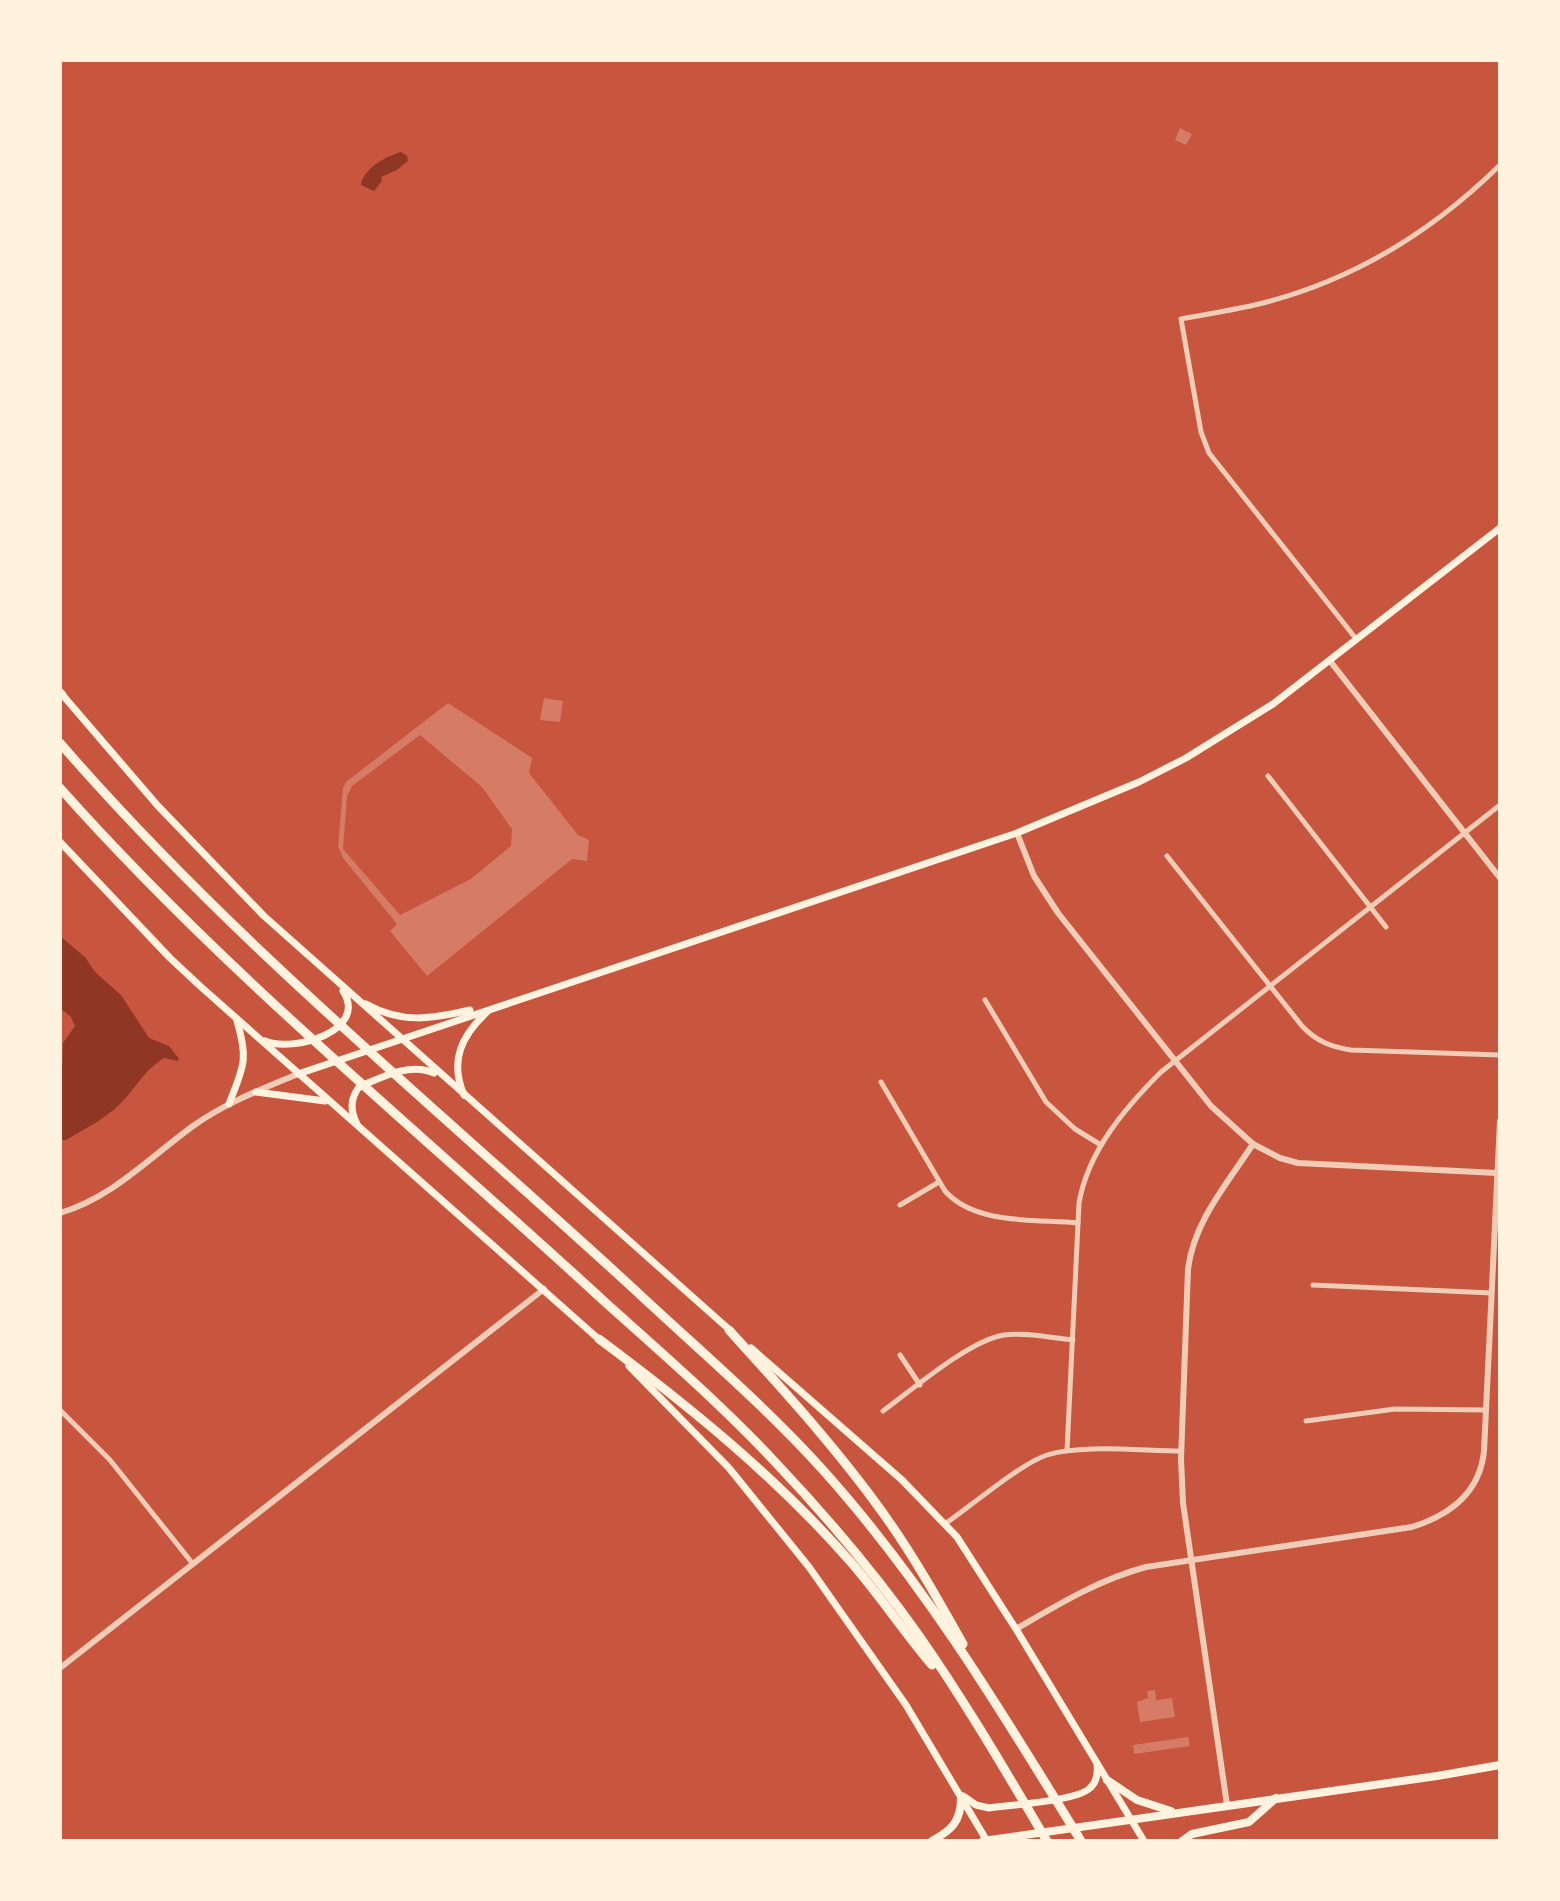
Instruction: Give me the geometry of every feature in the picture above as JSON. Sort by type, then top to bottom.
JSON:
[{"type":"highway","points":[[60,743],[185,879],[311,998],[781,1425],[824,1471],[902,1567],[993,1695]]},
{"type":"highway","points":[[60,788],[174,911],[277,1010],[524,1227],[776,1462],[879,1582],[920,1638],[1047,1841]]},
{"type":"highway","points":[[729,1330],[826,1440],[872,1498],[924,1575],[1081,1841]]},
{"type":"highway","points":[[599,1339],[694,1411],[800,1508],[871,1586],[958,1695]]},
{"type":"highway","points":[[985,1841],[1500,1765]]},
{"type":"highway","points":[[1107,1780],[1137,1800],[1180,1812]]},
{"type":"highway","points":[[932,1841],[947,1832],[958,1820],[960,1795]]},
{"type":"highway","points":[[1182,1841],[1192,1834],[1249,1822],[1276,1798]]},
{"type":"main road","points":[[298,1074],[1017,833],[1139,782],[1186,758],[1273,704],[1500,528]]},
{"type":"main road","points":[[61,693],[126,771],[212,864],[326,972],[902,1480],[945,1524],[983,1576],[1144,1841]]},
{"type":"main road","points":[[60,842],[170,958],[327,1101],[544,1289],[694,1431],[778,1527],[889,1678],[985,1841]]},
{"type":"main road","points":[[250,1031],[261,1039],[281,1046],[336,1029],[347,1020],[349,1005],[341,987],[326,972]]},
{"type":"main road","points":[[351,995],[402,1019],[436,1018],[492,1007]]},
{"type":"main road","points":[[465,1097],[457,1074],[459,1046],[467,1032],[492,1007]]},
{"type":"main road","points":[[229,1104],[244,1064],[245,1048],[237,1019]]},
{"type":"main road","points":[[360,1128],[353,1116],[351,1101],[359,1087],[410,1069],[432,1072],[465,1097]]},
{"type":"main road","points":[[256,1092],[327,1101]]},
{"type":"main road","points":[[960,1795],[989,1808],[1080,1795],[1094,1783],[1097,1764]]},
{"type":"street","points":[[1357,640],[1209,453],[1201,432],[1181,319],[1280,298],[1361,267],[1395,249],[1455,208],[1500,165]]},
{"type":"street","points":[[1330,661],[1500,878]]},
{"type":"street","points":[[1268,776],[1386,927]]},
{"type":"street","points":[[1067,1451],[1078,1223],[1087,1169],[1101,1145],[1139,1094],[1176,1061],[1500,805]]},
{"type":"street","points":[[1017,833],[1034,876],[1058,913],[1223,1120],[1253,1144],[1298,1163],[1497,1173]]},
{"type":"street","points":[[1167,856],[1316,1040],[1338,1048],[1500,1055]]},
{"type":"street","points":[[985,1000],[1046,1102],[1075,1129],[1101,1145]]},
{"type":"street","points":[[60,1213],[91,1201],[117,1186],[195,1124],[229,1104],[298,1074]]},
{"type":"street","points":[[881,1082],[939,1182],[954,1201],[980,1214],[1078,1223]]},
{"type":"street","points":[[1016,1629],[1116,1575],[1146,1567],[1412,1527],[1436,1518],[1467,1494],[1482,1468],[1500,1121]]},
{"type":"street","points":[[1227,1805],[1183,1503],[1181,1451],[1188,1269],[1193,1241],[1206,1216],[1253,1144]]},
{"type":"street","points":[[900,1205],[939,1182]]},
{"type":"street","points":[[1313,1285],[1492,1293]]},
{"type":"street","points":[[60,1668],[544,1289]]},
{"type":"street","points":[[883,1411],[975,1345],[996,1336],[1011,1334],[1073,1340]]},
{"type":"street","points":[[900,1355],[920,1385]]},
{"type":"street","points":[[1306,1421],[1395,1409],[1486,1410]]},
{"type":"street","points":[[60,1410],[110,1460],[193,1564]]},
{"type":"street","points":[[945,1524],[1026,1466],[1050,1454],[1067,1451],[1181,1451]]},
{"type":"shaded area","points":[[401,152],[408,161],[381,177],[382,181],[374,191],[361,185],[376,164]]},
{"type":"shaded area","points":[[60,936],[121,995],[149,1038],[169,1046],[179,1059],[164,1058],[156,1063],[114,1110],[66,1140],[60,1140],[63,1043],[75,1026],[71,1017],[60,1008]]},
{"type":"building","points":[[1180,128],[1192,134],[1186,145],[1175,140]]},
{"type":"building","points":[[544,698],[563,701],[560,722],[540,720]]},
{"type":"building","points":[[448,703],[532,758],[529,773],[578,835],[589,840],[587,861],[572,859],[427,976],[390,931],[397,924],[343,858],[338,846],[346,782]],"holes":[[[420,735],[482,787],[512,829],[511,846],[471,879],[400,915],[343,849],[347,796],[352,786]]]},
{"type":"building","points":[[1155,1690],[1156,1700],[1172,1698],[1175,1717],[1140,1722],[1137,1702],[1148,1698],[1147,1691]]},
{"type":"building","points":[[1188,1737],[1190,1746],[1134,1754],[1133,1745]]}]
